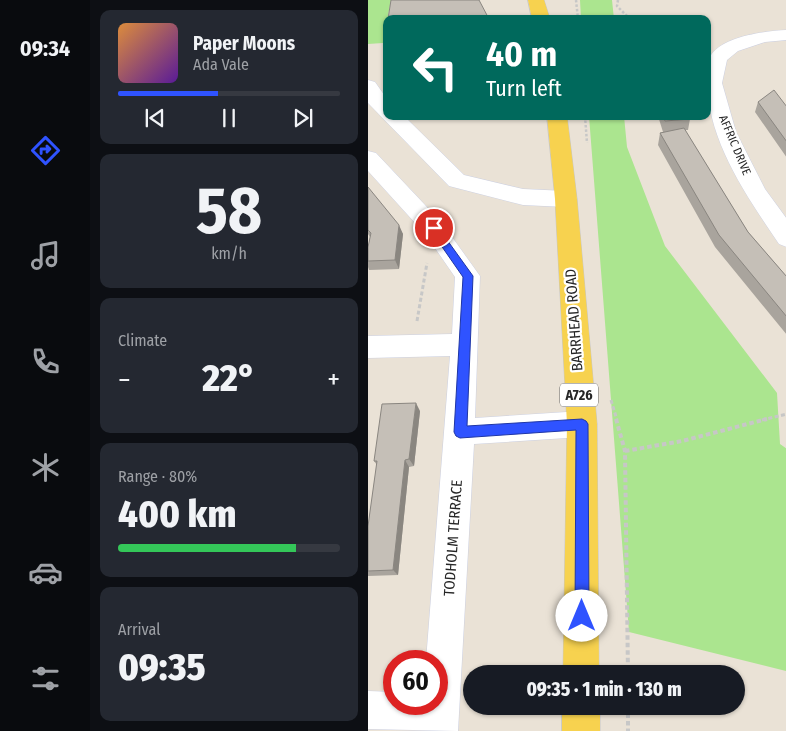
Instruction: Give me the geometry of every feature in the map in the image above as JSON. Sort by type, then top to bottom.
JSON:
[{"type":"main road","points":[[536,0],[540,15]]},
{"type":"main road","name":"BARRHEAD ROAD","points":[[557,120],[566,199],[582,424],[581,665]]},
{"type":"main road","points":[[581,715],[581,731]]},
{"type":"street","name":"AFFRIC DRIVE","points":[[786,35],[763,37],[732,47],[718,58],[712,82],[730,141],[755,192],[786,238]]},
{"type":"street","points":[[396,120],[457,182],[523,197],[566,199]]},
{"type":"street","name":"TODHOLM TERRACE","points":[[368,158],[434,228],[468,276],[460,432],[440,722]]},
{"type":"street","points":[[368,347],[464,345]]},
{"type":"street","points":[[460,432],[582,424]]},
{"type":"street","points":[[368,710],[440,722]]},
{"type":"path","points":[[576,0],[578,15]]},
{"type":"path","points":[[618,0],[617,6],[626,15]]},
{"type":"path","points":[[412,346],[434,228]]},
{"type":"path","points":[[628,665],[625,451],[682,441],[786,414]]},
{"type":"path","points":[[628,715],[628,731]]},
{"type":"green space","points":[[368,0],[391,0],[388,15],[383,15],[383,43],[368,44]]},
{"type":"green space","points":[[580,0],[612,0],[614,15],[581,15]]},
{"type":"green space","points":[[589,120],[624,120],[627,147],[665,246],[777,393],[780,444],[787,449],[786,671],[629,632]]},
{"type":"building","points":[[391,0],[479,0],[487,15],[389,15]]},
{"type":"building","points":[[774,90],[787,107],[787,142],[758,102]]},
{"type":"building","points":[[684,128],[748,232],[787,277],[787,317],[719,235],[660,133]]},
{"type":"building","points":[[368,187],[399,225],[395,260],[368,261],[371,233],[368,230]]},
{"type":"building","points":[[416,403],[409,459],[405,460],[393,570],[368,571],[368,526],[377,461],[374,461],[382,404]]},
{"type":"route","points":[[434,228],[468,276],[460,432],[582,424],[582,616]]}]
